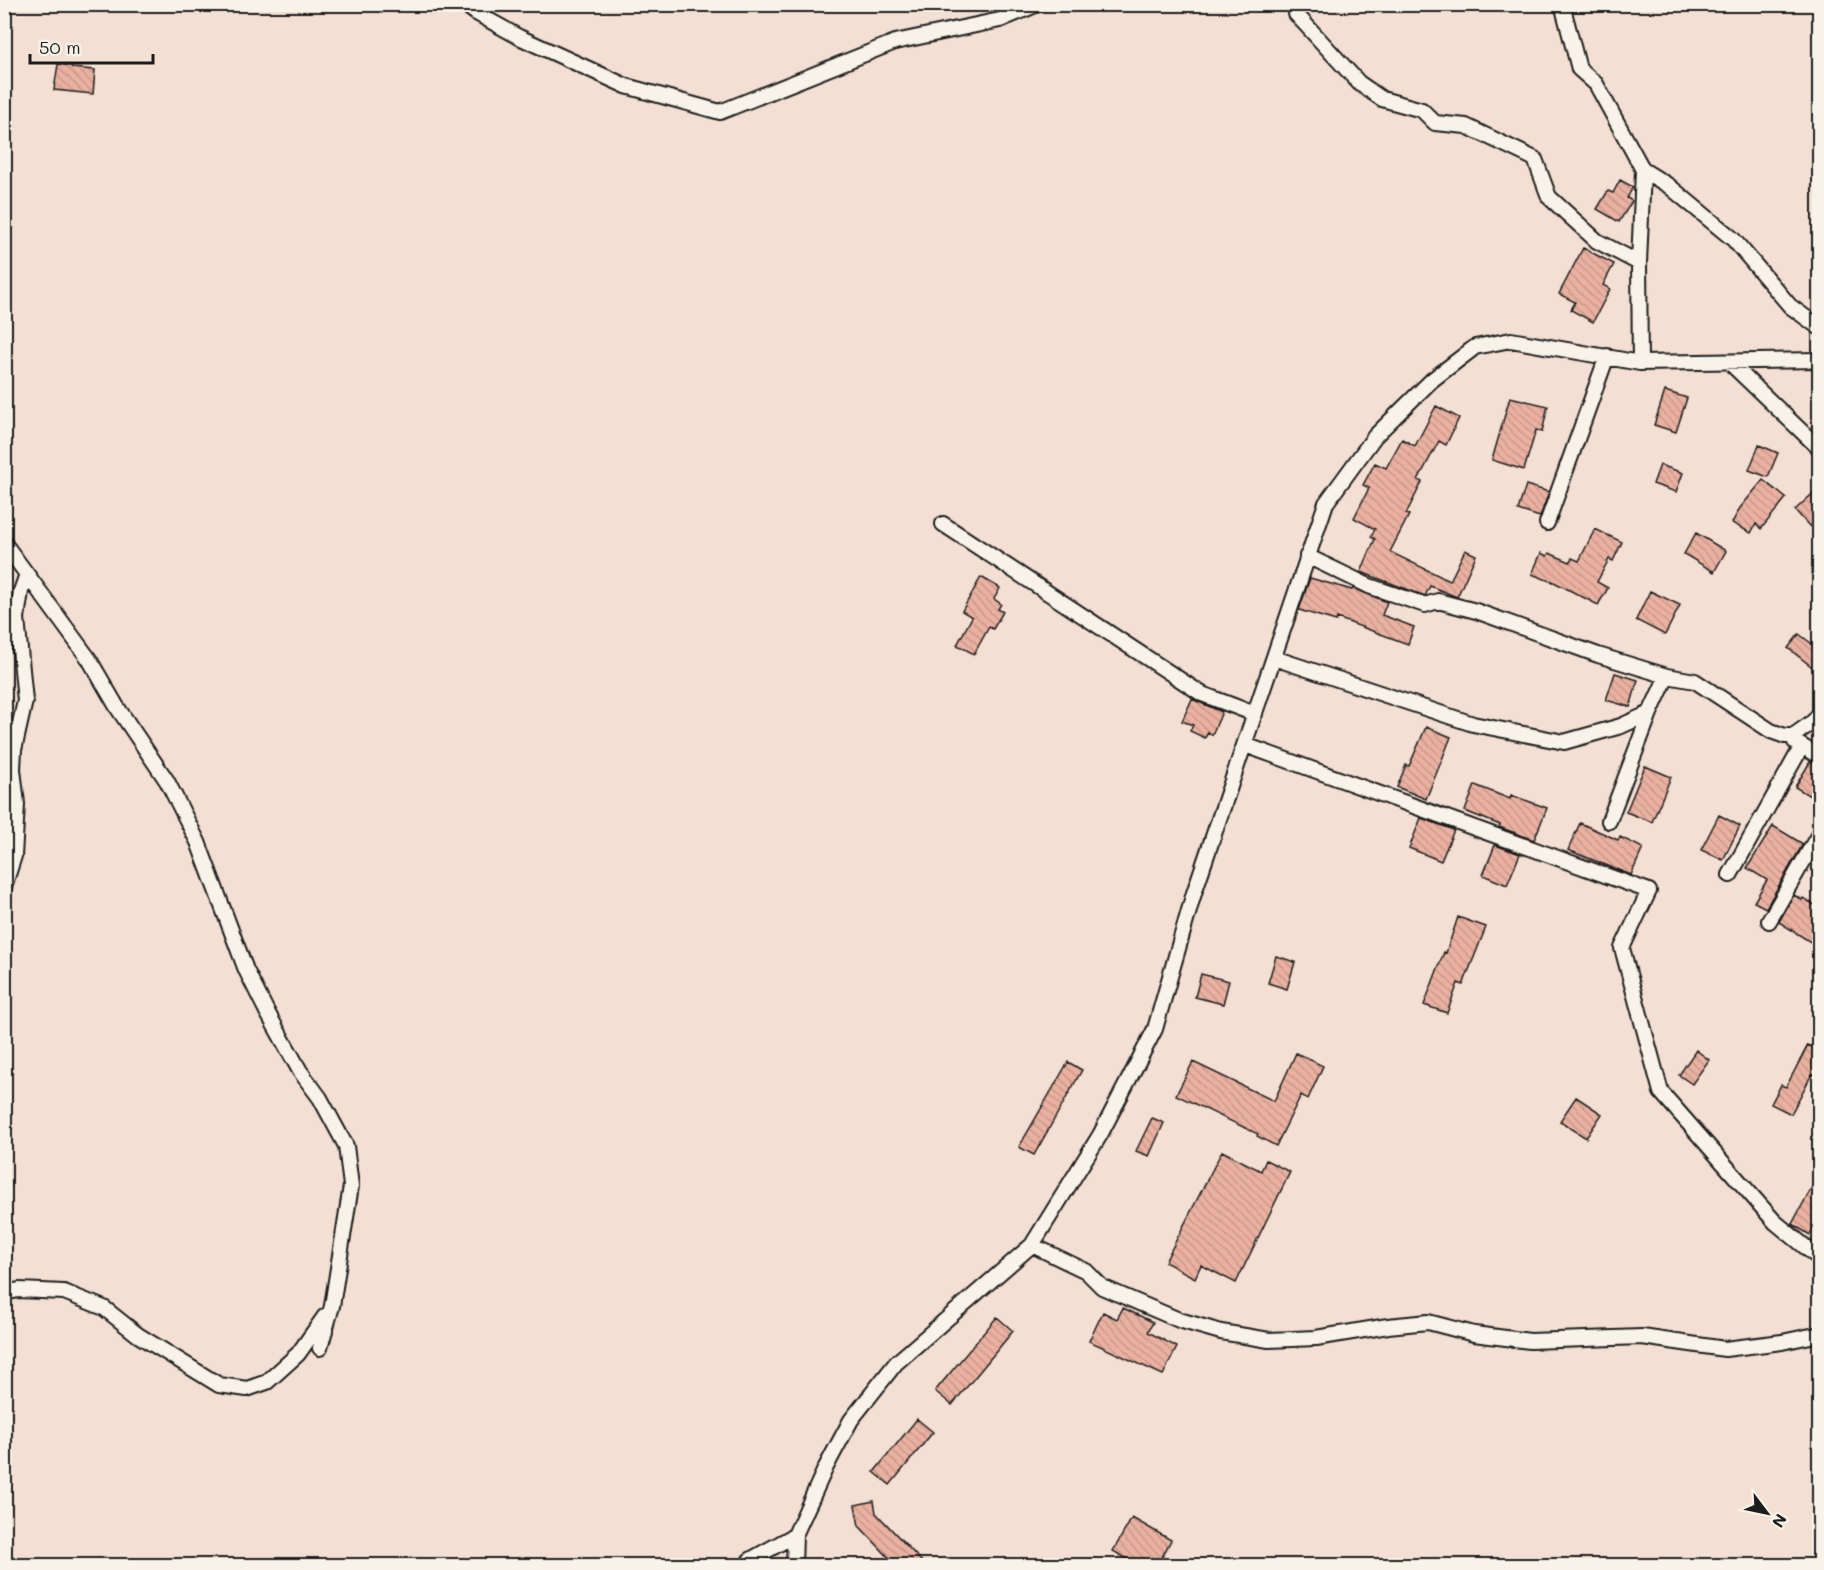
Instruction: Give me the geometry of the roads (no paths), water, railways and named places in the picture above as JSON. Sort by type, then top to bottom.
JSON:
[{"type":"street","points":[[464,4],[519,37],[626,86],[720,112],[895,42],[1000,20],[1038,4]]},
{"type":"street","points":[[1562,4],[1579,69],[1596,84],[1643,170],[1669,186],[1734,239],[1790,306],[1820,328]]},
{"type":"street","points":[[1296,14],[1359,83],[1382,99],[1422,110],[1435,123],[1466,126],[1535,159],[1549,197],[1597,241],[1639,263]]},
{"type":"street","points":[[1640,363],[1639,263],[1643,170]]},
{"type":"street","points":[[794,1566],[795,1535],[826,1467],[852,1420],[896,1363],[1032,1245],[1100,1135],[1155,1029],[1194,893],[1326,503],[1375,436],[1432,380],[1475,347],[1511,340],[1640,363],[1820,360]]},
{"type":"street","points":[[1547,523],[1607,356]]},
{"type":"street","points":[[1729,362],[1820,449]]},
{"type":"street","points":[[943,524],[1202,694],[1255,714]]},
{"type":"street","points":[[4,543],[88,658],[117,707],[167,781],[198,843],[246,970],[300,1071],[320,1098],[346,1146],[351,1186],[332,1306],[320,1348]]},
{"type":"street","points":[[1307,556],[1369,586],[1425,605],[1438,602],[1476,611],[1598,655],[1666,676],[1695,681],[1771,731],[1785,736],[1820,757]]},
{"type":"street","points":[[4,887],[14,856],[17,804],[13,769],[14,750],[25,701],[17,618],[21,591],[27,574]]},
{"type":"street","points":[[1274,658],[1473,724],[1564,742],[1621,726],[1650,713]]},
{"type":"street","points":[[1609,821],[1666,676]]},
{"type":"street","points":[[1785,736],[1793,736],[1814,721],[1820,713]]},
{"type":"street","points":[[1245,745],[1649,891],[1622,948],[1661,1092],[1775,1222],[1820,1259]]},
{"type":"street","points":[[1730,875],[1802,746]]},
{"type":"street","points":[[1769,921],[1820,832]]},
{"type":"street","points":[[1032,1245],[1086,1271],[1102,1287],[1179,1320],[1221,1332],[1269,1340],[1316,1338],[1428,1322],[1474,1334],[1530,1341],[1642,1337],[1725,1349],[1782,1342],[1820,1334]]},
{"type":"street","points":[[4,1293],[19,1290],[64,1292],[104,1308],[138,1335],[219,1385],[247,1389],[267,1382],[298,1354],[332,1306]]},
{"type":"street","points":[[750,1560],[795,1535]]}]
